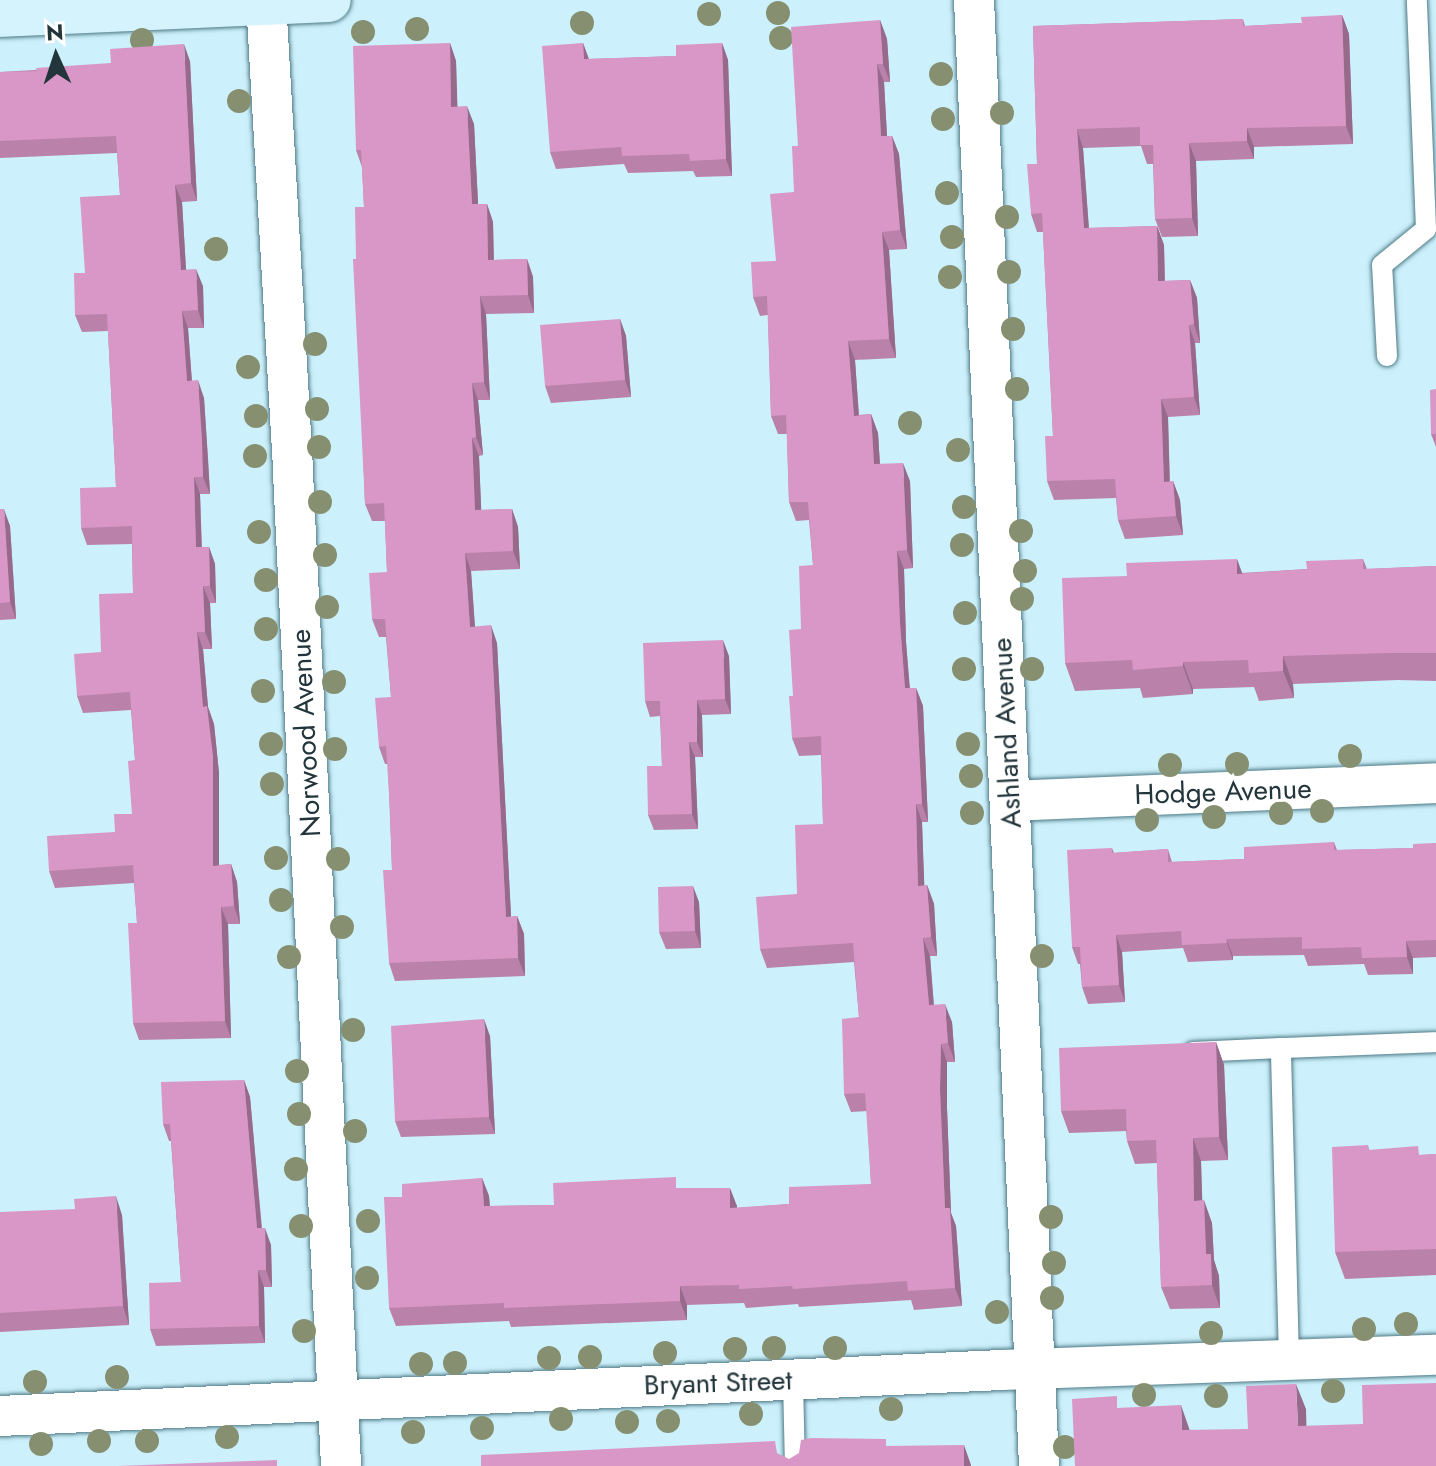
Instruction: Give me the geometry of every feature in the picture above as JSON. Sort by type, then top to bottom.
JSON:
[{"type":"street","points":[[0,15],[329,0]]},
{"type":"street","name":"Ashland Avenue","points":[[974,0],[1039,1466]]},
{"type":"street","name":"Norwood Avenue","points":[[266,1],[293,460],[341,1466]]},
{"type":"street","name":"Hodge Avenue","points":[[1011,801],[1436,783]]},
{"type":"street","name":"Bryant Street","points":[[0,1416],[1035,1369],[1436,1355]]},
{"type":"lane","points":[[1387,356],[1382,265],[1426,229],[1417,0]]},
{"type":"lane","points":[[1175,1052],[1436,1042]]},
{"type":"lane","points":[[1281,1048],[1289,1359]]},
{"type":"lane","points":[[793,1380],[795,1466]]},
{"type":"building","points":[[1342,15],[1346,126],[1247,128],[1247,141],[1189,143],[1192,218],[1155,219],[1153,145],[1140,145],[1140,127],[1077,129],[1084,228],[1157,226],[1158,281],[1190,280],[1194,324],[1189,325],[1194,397],[1161,399],[1164,482],[1173,481],[1176,516],[1118,520],[1115,479],[1047,481],[1045,436],[1053,436],[1042,213],[1031,214],[1027,164],[1037,164],[1033,26],[1243,19],[1243,26],[1302,23],[1301,17]]},
{"type":"building","points":[[880,20],[883,64],[877,64],[881,136],[892,136],[900,230],[882,232],[889,339],[848,341],[854,416],[871,414],[874,464],[903,463],[907,550],[897,551],[900,623],[905,688],[916,688],[922,804],[916,804],[918,886],[927,885],[931,937],[923,938],[929,1005],[945,1004],[948,1043],[941,1044],[940,1090],[945,1208],[950,1208],[955,1288],[908,1291],[907,1281],[793,1289],[792,1286],[739,1289],[739,1285],[680,1286],[680,1301],[504,1308],[504,1303],[389,1308],[384,1197],[402,1197],[402,1184],[482,1178],[484,1206],[554,1205],[553,1183],[676,1177],[676,1188],[730,1188],[730,1208],[789,1204],[789,1187],[871,1184],[865,1093],[844,1094],[842,1019],[859,1017],[853,943],[760,949],[756,897],[797,894],[795,825],[823,824],[821,736],[792,738],[789,696],[793,696],[789,630],[801,629],[799,566],[813,565],[808,502],[789,502],[786,415],[771,416],[767,296],[753,297],[751,262],[776,261],[770,194],[794,192],[792,146],[798,146],[791,27]]},
{"type":"building","points":[[450,43],[451,107],[467,106],[472,204],[487,204],[488,260],[527,259],[528,295],[480,296],[484,382],[472,383],[476,437],[472,438],[475,510],[512,509],[513,551],[465,553],[470,627],[491,625],[506,917],[517,916],[518,958],[389,963],[383,870],[392,870],[390,810],[386,746],[379,747],[375,698],[391,697],[385,619],[372,619],[369,573],[387,572],[384,503],[365,504],[353,259],[356,259],[355,207],[364,207],[361,150],[356,150],[353,46]]},
{"type":"building","points":[[583,43],[584,59],[676,56],[676,45],[722,43],[726,159],[690,161],[689,154],[622,156],[621,147],[550,152],[542,46]]},
{"type":"building","points":[[184,44],[191,183],[175,185],[181,270],[196,269],[198,310],[182,311],[187,381],[198,380],[202,439],[203,477],[194,477],[196,547],[209,547],[210,586],[203,586],[205,632],[197,632],[203,707],[207,706],[213,756],[213,866],[231,864],[234,906],[221,907],[225,1021],[133,1023],[128,923],[137,923],[133,865],[49,871],[47,836],[115,832],[114,814],[132,814],[128,761],[135,760],[130,692],[77,696],[74,654],[101,652],[99,594],[133,593],[132,526],[81,528],[80,488],[116,487],[107,314],[75,315],[74,273],[85,273],[80,197],[120,195],[116,136],[0,141],[0,72],[111,63],[110,49]]},
{"type":"building","points":[[620,319],[625,380],[545,386],[540,325]]},
{"type":"building","points":[[1436,389],[1436,434],[1431,434],[1430,390]]},
{"type":"building","points":[[0,509],[4,509],[10,602],[0,603]]},
{"type":"building","points":[[1237,559],[1237,574],[1307,569],[1306,561],[1363,559],[1363,569],[1436,566],[1436,653],[1283,656],[1283,671],[1249,673],[1248,660],[1183,662],[1183,666],[1133,670],[1132,660],[1065,663],[1062,578],[1127,576],[1126,563]]},
{"type":"building","points":[[723,640],[725,699],[697,700],[697,742],[689,742],[692,814],[648,815],[647,766],[662,766],[660,701],[645,701],[643,643]]},
{"type":"building","points":[[1334,842],[1334,850],[1413,848],[1413,844],[1436,843],[1436,940],[1406,941],[1407,957],[1362,958],[1361,947],[1302,949],[1302,937],[1226,939],[1227,943],[1182,945],[1181,931],[1116,935],[1119,985],[1082,987],[1080,947],[1072,947],[1067,850],[1112,848],[1112,853],[1168,849],[1168,862],[1244,859],[1244,847]]},
{"type":"building","points":[[693,886],[695,931],[659,932],[658,887]]},
{"type":"building","points":[[484,1019],[489,1117],[395,1121],[391,1026]]},
{"type":"building","points":[[1216,1042],[1219,1137],[1193,1138],[1194,1201],[1204,1200],[1206,1254],[1211,1254],[1212,1285],[1161,1287],[1156,1140],[1127,1141],[1126,1109],[1061,1111],[1059,1048]]},
{"type":"building","points":[[244,1080],[257,1228],[265,1228],[266,1270],[258,1270],[259,1326],[150,1329],[149,1283],[181,1282],[170,1124],[163,1124],[161,1082]]},
{"type":"building","points":[[1368,1145],[1368,1150],[1418,1146],[1419,1155],[1436,1154],[1436,1249],[1335,1252],[1332,1147]]},
{"type":"building","points":[[116,1196],[123,1306],[0,1313],[0,1212],[75,1209],[74,1199]]},
{"type":"building","points":[[1436,1383],[1436,1466],[1075,1466],[1072,1399],[1117,1396],[1117,1408],[1181,1405],[1182,1430],[1248,1429],[1246,1386],[1296,1384],[1298,1426],[1363,1424],[1362,1385]]},
{"type":"building","points":[[811,1438],[886,1439],[886,1446],[964,1445],[964,1466],[481,1466],[481,1455],[775,1441],[777,1453],[789,1459],[799,1453],[801,1440]]},
{"type":"building","points":[[277,1460],[277,1466],[118,1466]]}]
